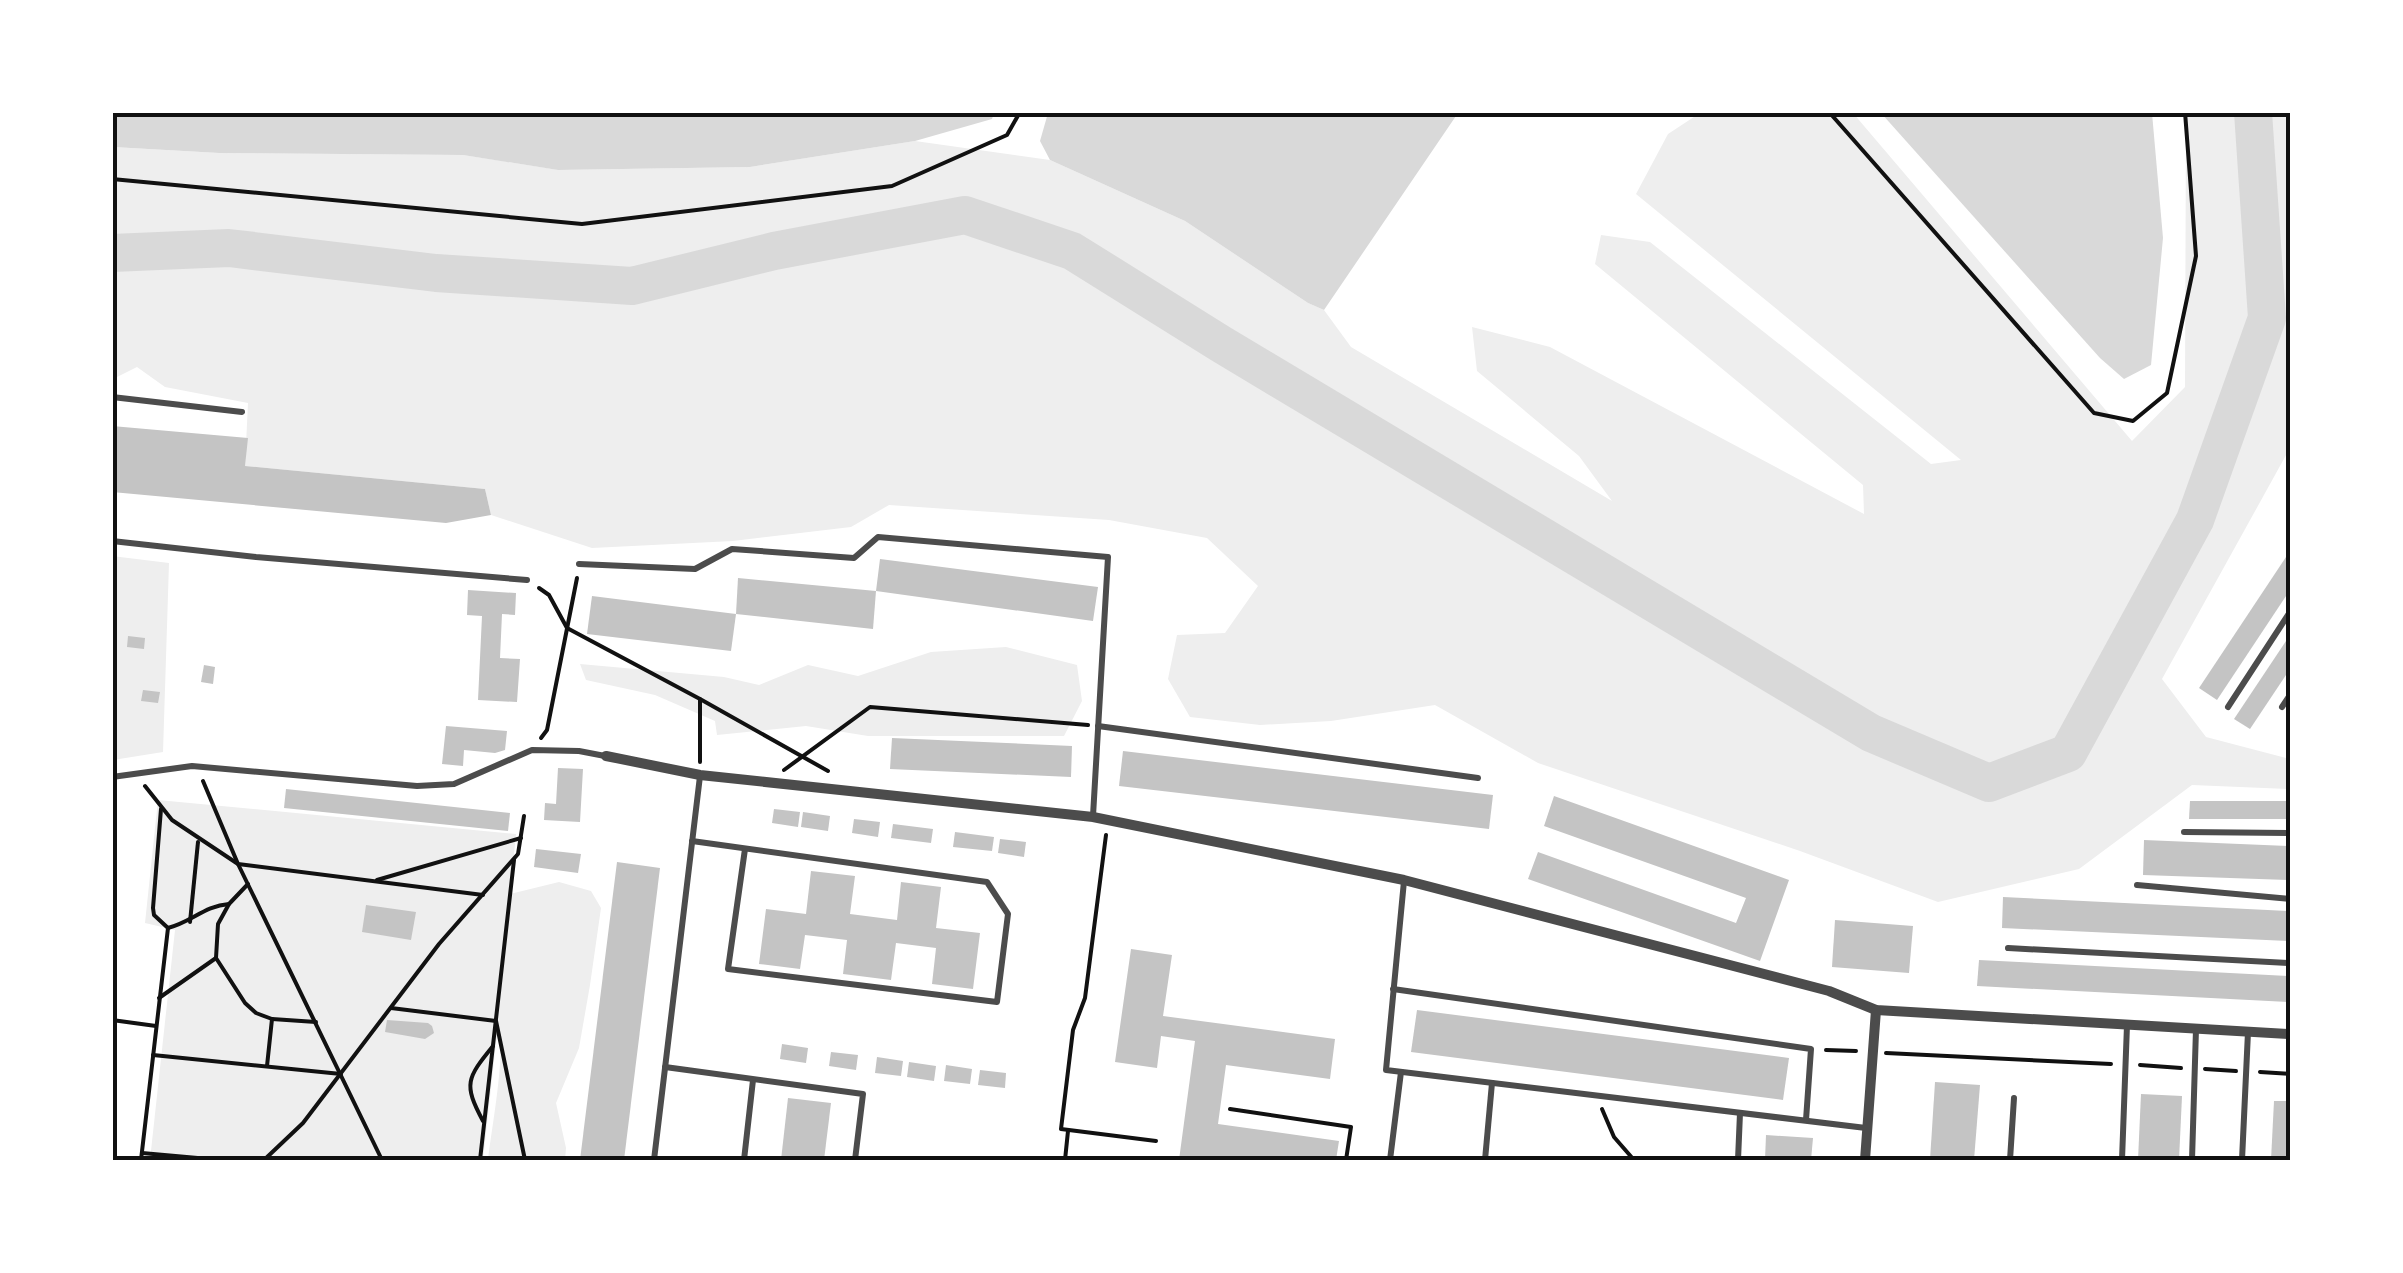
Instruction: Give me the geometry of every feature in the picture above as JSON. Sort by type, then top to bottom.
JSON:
[{"type":"street","points":[[606,756],[700,775],[1093,817],[1404,880],[1829,991],[1876,1010],[2290,1034]]},
{"type":"street","points":[[1864,1160],[1876,1010]]},
{"type":"lane","points":[[112,397],[242,412]]},
{"type":"lane","points":[[579,564],[696,570],[732,550],[854,558],[878,537],[1108,557],[1093,817]]},
{"type":"lane","points":[[112,540],[256,557],[526,580]]},
{"type":"lane","points":[[2228,707],[2290,612]]},
{"type":"lane","points":[[2282,707],[2290,696]]},
{"type":"lane","points":[[1098,726],[1478,778]]},
{"type":"lane","points":[[112,777],[192,766],[418,786],[454,784],[532,750],[606,756]]},
{"type":"lane","points":[[654,1160],[700,775]]},
{"type":"lane","points":[[2184,832],[2290,833]]},
{"type":"lane","points":[[692,841],[987,882],[1008,914],[997,1002],[728,969],[744,849]]},
{"type":"lane","points":[[1404,880],[1386,1070],[1866,1128]]},
{"type":"lane","points":[[2138,886],[2290,900]]},
{"type":"lane","points":[[2008,948],[2290,963]]},
{"type":"lane","points":[[1393,989],[1811,1049],[1806,1120]]},
{"type":"lane","points":[[2122,1160],[2127,1025]]},
{"type":"lane","points":[[2192,1160],[2196,1029]]},
{"type":"lane","points":[[2242,1160],[2248,1032]]},
{"type":"lane","points":[[665,1067],[863,1094],[855,1160]]},
{"type":"lane","points":[[1390,1160],[1401,1072]]},
{"type":"lane","points":[[744,1160],[753,1080]]},
{"type":"lane","points":[[1485,1160],[1492,1082]]},
{"type":"lane","points":[[2010,1160],[2014,1098]]},
{"type":"lane","points":[[1738,1160],[1740,1113]]},
{"type":"path","points":[[112,179],[582,224],[892,186],[1007,135],[1020,112]]},
{"type":"path","points":[[1829,112],[2094,413],[2133,421],[2167,392],[2196,256],[2185,112]]},
{"type":"path","points":[[532,750],[546,730],[579,564]]},
{"type":"path","points":[[526,580],[549,595],[567,628],[834,775]]},
{"type":"path","points":[[700,699],[700,775]]},
{"type":"path","points":[[767,782],[870,707],[1098,726]]},
{"type":"path","points":[[192,766],[210,790],[238,864],[382,1160]]},
{"type":"path","points":[[136,774],[161,807],[199,840],[238,864],[483,895]]},
{"type":"path","points":[[161,807],[152,908],[154,916],[168,928]]},
{"type":"path","points":[[480,1160],[514,860],[524,816]]},
{"type":"path","points":[[1108,820],[1085,998],[1073,1030],[1061,1130],[1156,1140]]},
{"type":"path","points":[[374,881],[521,838]]},
{"type":"path","points":[[190,922],[199,840]]},
{"type":"path","points":[[264,1160],[303,1122],[514,860]]},
{"type":"path","points":[[248,884],[229,904],[218,924],[216,958],[245,1003],[256,1013],[316,1022]]},
{"type":"path","points":[[168,928],[190,922],[208,906],[229,904]]},
{"type":"path","points":[[141,1160],[168,928]]},
{"type":"path","points":[[160,998],[216,958]]},
{"type":"path","points":[[391,1008],[496,1021]]},
{"type":"path","points":[[268,1066],[272,1018]]},
{"type":"path","points":[[112,1020],[156,1026]]},
{"type":"path","points":[[496,1021],[525,1160]]},
{"type":"path","points":[[484,1122],[468,1088],[470,1077],[492,1046]]},
{"type":"path","points":[[1811,1049],[2290,1074]]},
{"type":"path","points":[[153,1055],[341,1074]]},
{"type":"path","points":[[1597,1095],[1614,1138],[1634,1160]]},
{"type":"path","points":[[1230,1109],[1351,1127],[1346,1160]]},
{"type":"path","points":[[1064,1160],[1068,1130]]},
{"type":"path","points":[[142,1153],[220,1160]]},
{"type":"shaded area","points":[[1048,112],[1458,113],[1324,310],[1185,221],[1050,160],[1040,141]]},
{"type":"shaded area","points":[[112,113],[994,113],[992,119],[915,141],[750,167],[558,170],[463,155],[219,153],[113,147]]},
{"type":"shaded area","points":[[1700,113],[1853,113],[2132,441],[2185,387],[2186,113],[2290,113],[2290,448],[2162,679],[2206,737],[2290,759],[2290,789],[2192,785],[2079,869],[1938,902],[1538,763],[1435,705],[1331,721],[1260,725],[1190,717],[1168,679],[1177,635],[1225,633],[1258,586],[1207,538],[1109,520],[889,505],[851,527],[733,541],[592,548],[491,515],[485,489],[245,466],[248,403],[165,387],[137,367],[113,379],[112,147],[219,153],[463,155],[559,170],[750,167],[915,141],[1050,160],[1185,221],[1324,310],[1351,347],[1612,501],[1579,456],[1477,371],[1472,327],[1550,347],[1864,514],[1863,485],[1595,264],[1601,235],[1650,242],[1931,464],[1961,460],[1636,194],[1668,134]]},
{"type":"shaded area","points":[[1881,113],[2152,113],[2163,238],[2151,365],[2124,379],[2100,358]]},
{"type":"shaded area","points":[[112,556],[169,563],[163,752],[113,760]]},
{"type":"shaded area","points":[[1006,647],[1077,665],[1082,701],[1064,736],[868,736],[806,726],[717,735],[715,721],[655,695],[586,680],[580,664],[724,677],[759,685],[808,665],[858,676],[931,652]]},
{"type":"shaded area","points":[[158,800],[516,834],[510,894],[559,882],[591,891],[601,908],[590,985],[579,1048],[556,1103],[565,1160],[488,1160],[500,1070],[498,1025],[483,1160],[150,1160],[175,930],[145,923]]},
{"type":"building","points":[[112,426],[248,438],[245,466],[485,489],[491,515],[446,523],[112,492]]},
{"type":"building","points":[[2290,551],[2290,590],[2217,700],[2199,688]]},
{"type":"building","points":[[880,559],[1098,587],[1093,621],[876,591]]},
{"type":"building","points":[[738,578],[876,591],[873,629],[736,614]]},
{"type":"building","points":[[468,590],[516,593],[515,615],[502,614],[500,658],[520,659],[517,702],[478,700],[482,616],[467,615]]},
{"type":"building","points":[[592,596],[736,614],[731,651],[587,634]]},
{"type":"building","points":[[2290,635],[2290,669],[2250,729],[2234,719]]},
{"type":"building","points":[[128,636],[145,638],[144,649],[127,647]]},
{"type":"building","points":[[204,665],[215,667],[213,684],[201,682]]},
{"type":"building","points":[[143,690],[160,692],[158,703],[141,701]]},
{"type":"building","points":[[446,726],[507,731],[505,750],[464,750],[463,766],[442,764]]},
{"type":"building","points":[[892,738],[1072,746],[1071,777],[890,769]]},
{"type":"building","points":[[1123,751],[1493,795],[1489,829],[1119,786]]},
{"type":"building","points":[[558,768],[583,769],[580,822],[544,820],[545,803],[556,804]]},
{"type":"building","points":[[286,789],[510,813],[508,831],[284,808]]},
{"type":"building","points":[[1554,796],[1789,880],[1760,961],[1528,879],[1538,852],[1736,923],[1746,898],[1544,826]]},
{"type":"building","points":[[2190,801],[2290,801],[2290,819],[2189,819]]},
{"type":"building","points":[[774,809],[800,812],[798,827],[772,823]]},
{"type":"building","points":[[803,812],[830,816],[828,831],[801,827]]},
{"type":"building","points":[[854,819],[880,822],[878,837],[852,833]]},
{"type":"building","points":[[893,824],[933,829],[931,843],[891,838]]},
{"type":"building","points":[[955,832],[994,837],[992,851],[953,847]]},
{"type":"building","points":[[1000,839],[1026,842],[1024,857],[998,853]]},
{"type":"building","points":[[2144,840],[2290,846],[2290,880],[2143,875]]},
{"type":"building","points":[[536,849],[581,854],[578,873],[534,867]]},
{"type":"building","points":[[617,862],[660,868],[624,1160],[580,1160]]},
{"type":"building","points":[[811,871],[855,876],[850,914],[897,920],[901,882],[941,887],[936,928],[980,933],[973,989],[932,984],[936,948],[896,943],[891,980],[843,974],[847,940],[805,935],[800,969],[759,964],[766,909],[806,914]]},
{"type":"building","points":[[2003,897],[2290,911],[2290,941],[2002,928]]},
{"type":"building","points":[[366,905],[416,912],[411,940],[362,932]]},
{"type":"building","points":[[1835,920],[1913,926],[1909,973],[1832,967]]},
{"type":"building","points":[[1131,949],[1172,955],[1163,1016],[1335,1039],[1330,1079],[1226,1065],[1218,1124],[1339,1141],[1336,1160],[1179,1160],[1195,1041],[1161,1036],[1157,1068],[1115,1062]]},
{"type":"building","points":[[1979,960],[2290,976],[2290,1002],[1977,986]]},
{"type":"building","points":[[1417,1010],[1789,1058],[1783,1100],[1411,1052]]},
{"type":"building","points":[[387,1020],[428,1023],[434,1033],[425,1039],[385,1032]]},
{"type":"building","points":[[782,1044],[808,1048],[806,1063],[780,1059]]},
{"type":"building","points":[[831,1052],[858,1055],[856,1070],[829,1066]]},
{"type":"building","points":[[877,1057],[903,1061],[901,1076],[875,1073]]},
{"type":"building","points":[[909,1062],[936,1066],[934,1081],[907,1077]]},
{"type":"building","points":[[946,1065],[972,1069],[970,1084],[944,1081]]},
{"type":"building","points":[[980,1070],[1006,1073],[1005,1088],[978,1085]]},
{"type":"building","points":[[1935,1082],[1980,1085],[1974,1160],[1930,1160]]},
{"type":"building","points":[[2141,1094],[2182,1096],[2179,1160],[2138,1160]]},
{"type":"building","points":[[788,1098],[831,1103],[824,1160],[781,1160]]},
{"type":"building","points":[[2274,1101],[2290,1101],[2290,1160],[2271,1160]]},
{"type":"building","points":[[1766,1135],[1813,1138],[1811,1160],[1765,1160]]},
{"type":"waterway","points":[[112,253],[229,248],[436,273],[632,286],[774,251],[965,215],[1072,251],[1871,733],[1989,783],[2068,753],[2195,520],[2267,318],[2253,112]]}]
